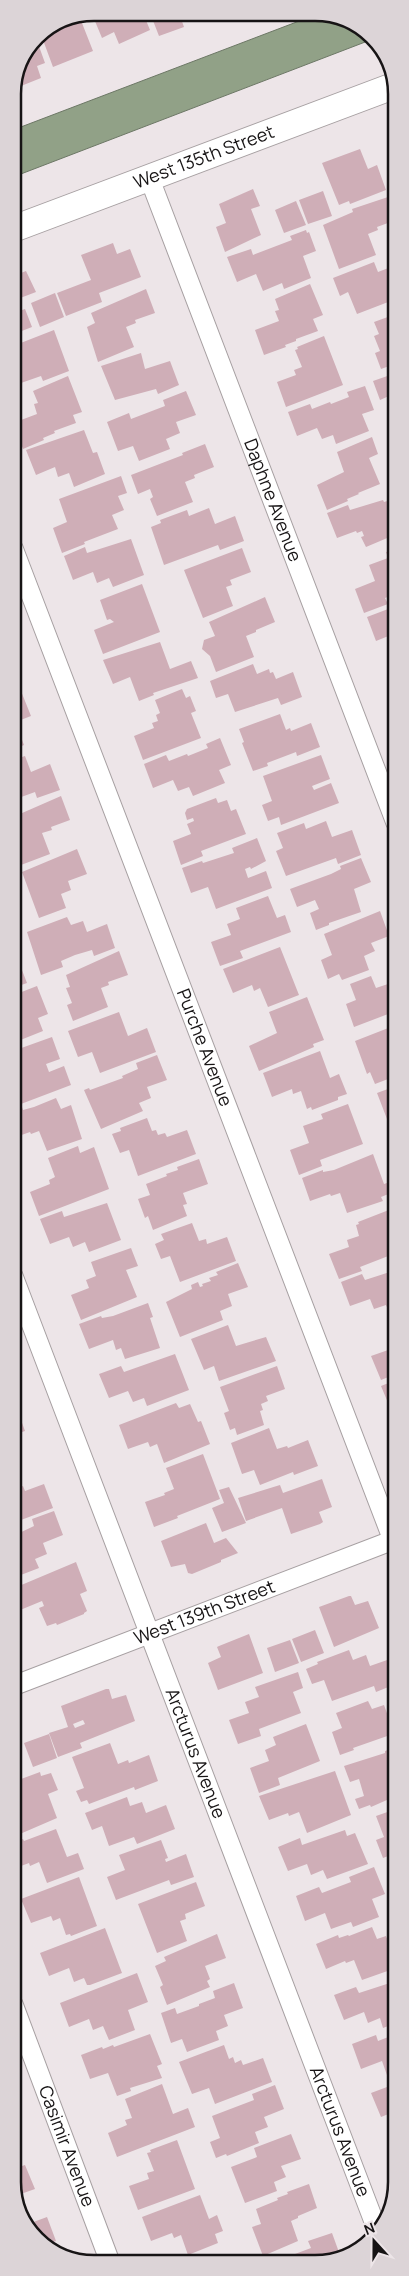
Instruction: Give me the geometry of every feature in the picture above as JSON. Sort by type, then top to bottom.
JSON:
[{"type":"street","name":"West 135th Street","points":[[21,226],[149,177],[388,91]]},
{"type":"street","name":"Daphne Avenue","points":[[149,177],[388,802]]},
{"type":"street","name":"Purche Avenue","points":[[21,569],[388,1524]]},
{"type":"street","name":"Arcturus Avenue","points":[[21,1297],[372,2216]]},
{"type":"street","name":"West 139th Street","points":[[21,1683],[388,1545]]},
{"type":"street","name":"Casimir Avenue","points":[[21,2025],[107,2255]]},
{"type":"shaded area","points":[[299,21],[329,23],[343,27],[365,42],[21,174],[21,127]]},
{"type":"building","points":[[95,21],[146,21],[150,30],[119,44],[114,32],[102,38]]},
{"type":"building","points":[[153,21],[182,21],[184,27],[159,36]]},
{"type":"building","points":[[82,23],[93,51],[53,67],[44,42],[66,27]]},
{"type":"building","points":[[39,47],[45,63],[37,66],[41,78],[22,86],[29,62]]},
{"type":"building","points":[[360,149],[368,169],[377,165],[386,190],[350,204],[349,201],[339,205],[322,163]]},
{"type":"building","points":[[253,189],[260,206],[251,209],[261,235],[225,252],[216,227],[226,223],[219,204]]},
{"type":"building","points":[[323,191],[332,216],[308,224],[299,200]]},
{"type":"building","points":[[388,197],[388,223],[377,227],[378,230],[368,234],[376,255],[339,269],[323,225],[353,212],[352,209]]},
{"type":"building","points":[[296,201],[306,225],[284,233],[275,210]]},
{"type":"building","points":[[306,230],[307,233],[309,232],[316,251],[303,256],[311,278],[284,289],[282,283],[263,291],[256,274],[237,282],[227,257],[251,249],[253,255],[292,240],[290,236]]},
{"type":"building","points":[[113,243],[117,254],[130,249],[141,277],[99,293],[102,302],[66,316],[57,293],[91,280],[81,255]]},
{"type":"building","points":[[374,262],[378,272],[388,268],[388,302],[357,314],[348,292],[340,296],[333,278]]},
{"type":"building","points":[[26,271],[36,292],[21,298],[21,273]]},
{"type":"building","points":[[310,284],[323,315],[313,319],[318,331],[296,339],[296,341],[285,345],[286,347],[264,355],[255,330],[279,321],[275,311],[279,310],[275,299]]},
{"type":"building","points":[[146,289],[155,313],[135,320],[136,323],[126,327],[134,347],[98,362],[87,327],[95,323],[91,313]]},
{"type":"building","points":[[55,293],[64,317],[40,327],[31,303]]},
{"type":"building","points":[[25,309],[32,327],[21,331],[21,310]]},
{"type":"building","points":[[388,317],[388,366],[381,369],[375,353],[380,351],[374,336],[379,334],[374,322]]},
{"type":"building","points":[[54,330],[69,371],[43,381],[41,376],[21,383],[21,343]]},
{"type":"building","points":[[324,336],[343,385],[286,407],[277,382],[296,375],[294,370],[302,367],[295,350],[298,349],[297,347]]},
{"type":"building","points":[[141,353],[145,369],[170,361],[179,385],[158,394],[156,389],[115,400],[101,366]]},
{"type":"building","points":[[68,376],[82,412],[73,415],[76,423],[54,431],[55,433],[43,438],[44,440],[23,449],[21,444],[21,420],[37,414],[34,404],[38,403],[33,391]]},
{"type":"building","points":[[388,376],[388,396],[380,400],[373,381]]},
{"type":"building","points":[[365,386],[374,410],[362,414],[369,431],[336,444],[333,435],[322,439],[317,428],[297,436],[288,412],[310,404],[312,409],[330,402],[331,404],[349,397],[347,392]]},
{"type":"building","points":[[186,391],[196,415],[176,422],[180,433],[166,439],[170,449],[139,461],[133,446],[118,451],[107,422],[129,413],[131,419],[165,406],[163,400]]},
{"type":"building","points":[[84,430],[93,453],[97,452],[105,474],[74,487],[69,473],[58,477],[55,467],[36,475],[26,450]]},
{"type":"building","points":[[372,437],[378,454],[369,458],[380,484],[358,493],[347,499],[348,501],[327,510],[317,485],[344,472],[337,452]]},
{"type":"building","points":[[205,444],[214,467],[194,475],[195,478],[185,482],[193,502],[157,516],[150,499],[153,497],[150,489],[138,494],[131,475],[183,455],[182,453]]},
{"type":"building","points":[[121,476],[127,493],[118,496],[124,510],[112,515],[118,529],[62,553],[53,528],[67,522],[59,499]]},
{"type":"building","points":[[383,500],[384,502],[388,501],[388,538],[366,547],[361,537],[364,536],[362,531],[357,533],[356,531],[337,538],[327,513],[348,505],[350,510]]},
{"type":"building","points":[[209,508],[215,524],[235,516],[244,541],[220,550],[218,545],[164,565],[151,527],[161,523],[160,520],[187,510],[189,516]]},
{"type":"building","points":[[131,539],[144,575],[113,587],[109,578],[97,583],[93,572],[73,580],[64,556],[85,547],[87,553]]},
{"type":"building","points":[[242,548],[251,572],[230,580],[232,585],[226,587],[233,606],[203,618],[184,570]]},
{"type":"building","points":[[388,558],[388,597],[385,598],[388,604],[364,613],[355,589],[375,581],[369,565]]},
{"type":"building","points":[[142,584],[160,632],[103,654],[94,630],[114,622],[110,619],[107,620],[100,600]]},
{"type":"building","points":[[265,597],[275,622],[246,636],[254,657],[216,672],[210,656],[202,649],[204,640],[215,636],[209,622]]},
{"type":"building","points":[[388,609],[388,636],[376,641],[367,617]]},
{"type":"building","points":[[160,642],[170,669],[191,661],[198,678],[153,693],[154,695],[139,701],[130,677],[113,684],[103,660]]},
{"type":"building","points":[[253,664],[257,674],[269,669],[270,673],[273,672],[276,679],[293,672],[302,697],[281,705],[278,698],[235,712],[228,694],[216,698],[210,681]]},
{"type":"building","points":[[182,689],[186,698],[190,696],[196,711],[191,713],[201,738],[143,760],[134,736],[154,728],[152,723],[158,721],[156,715],[160,713],[155,700]]},
{"type":"building","points":[[21,691],[31,716],[21,720]]},
{"type":"building","points":[[280,714],[286,730],[290,728],[291,731],[311,723],[320,747],[297,756],[296,752],[267,763],[268,766],[253,771],[242,743],[244,742],[239,729]]},
{"type":"building","points":[[220,738],[231,765],[219,770],[225,783],[193,796],[189,787],[178,791],[173,780],[153,788],[144,764],[166,755],[169,761],[187,754],[188,756],[208,748],[206,744]]},
{"type":"building","points":[[321,755],[330,779],[312,786],[314,790],[331,783],[339,803],[281,825],[279,817],[268,821],[262,805],[272,801],[263,776]]},
{"type":"building","points":[[25,756],[31,772],[50,764],[60,790],[37,798],[35,792],[21,797],[21,757]]},
{"type":"building","points":[[61,796],[70,820],[51,827],[52,830],[42,833],[50,854],[21,865],[21,814]]},
{"type":"building","points":[[216,798],[218,803],[227,800],[231,811],[236,809],[246,834],[201,851],[203,856],[181,865],[173,841],[191,834],[187,824],[194,821],[193,818],[187,820],[185,813],[187,809]]},
{"type":"building","points":[[326,821],[332,837],[352,830],[361,855],[338,864],[336,858],[286,876],[276,851],[283,848],[277,833],[304,823],[306,829]]},
{"type":"building","points":[[257,838],[266,861],[251,869],[250,867],[245,869],[248,878],[266,871],[272,888],[216,909],[208,887],[191,893],[182,868],[234,853],[232,848]]},
{"type":"building","points":[[77,849],[87,874],[68,881],[71,890],[61,894],[66,908],[39,918],[22,872]]},
{"type":"building","points":[[361,858],[371,882],[354,889],[361,912],[329,923],[329,925],[316,930],[310,913],[319,909],[315,900],[297,907],[290,889],[331,874],[341,869],[340,866]]},
{"type":"building","points":[[268,896],[277,918],[285,915],[291,932],[240,951],[243,958],[220,966],[211,942],[231,935],[227,924],[240,919],[236,908]]},
{"type":"building","points":[[380,911],[388,936],[371,943],[375,951],[364,956],[369,970],[342,980],[339,974],[328,979],[321,960],[332,955],[324,934]]},
{"type":"building","points":[[67,917],[71,925],[83,921],[87,932],[107,924],[115,948],[94,956],[92,950],[75,955],[61,961],[63,967],[41,975],[27,932]]},
{"type":"building","points":[[280,947],[299,995],[268,1007],[260,988],[254,991],[252,985],[233,993],[223,969]]},
{"type":"building","points":[[119,951],[128,975],[108,982],[109,985],[101,988],[108,1007],[73,1021],[67,1005],[72,1003],[66,988],[70,987],[66,975]]},
{"type":"building","points":[[21,968],[27,983],[21,985]]},
{"type":"building","points":[[371,976],[376,988],[388,984],[388,1014],[354,1027],[346,1004],[356,1000],[350,984]]},
{"type":"building","points":[[37,986],[48,1014],[38,1018],[43,1031],[21,1040],[21,998],[21,992]]},
{"type":"building","points":[[307,997],[324,1040],[313,1044],[314,1047],[259,1071],[249,1046],[277,1033],[269,1012]]},
{"type":"building","points":[[119,1012],[128,1036],[147,1028],[156,1052],[100,1073],[92,1052],[78,1057],[68,1031]]},
{"type":"building","points":[[388,1028],[388,1079],[375,1084],[370,1072],[367,1074],[355,1041]]},
{"type":"building","points":[[52,1037],[60,1059],[46,1064],[49,1072],[64,1066],[71,1085],[21,1104],[21,1048]]},
{"type":"building","points":[[320,1051],[330,1078],[339,1074],[347,1094],[338,1097],[338,1100],[312,1110],[311,1107],[307,1109],[301,1091],[293,1094],[292,1089],[272,1097],[263,1073]]},
{"type":"building","points":[[157,1055],[167,1080],[147,1087],[151,1098],[139,1103],[143,1111],[101,1129],[84,1090],[89,1088],[90,1090],[123,1078],[122,1076],[138,1069],[136,1063]]},
{"type":"building","points":[[388,1089],[388,1122],[377,1093]]},
{"type":"building","points":[[56,1098],[61,1109],[71,1105],[82,1139],[47,1151],[39,1131],[21,1135],[21,1107],[23,1110]]},
{"type":"building","points":[[348,1104],[363,1144],[320,1160],[322,1166],[299,1175],[290,1150],[309,1143],[303,1126],[323,1119],[321,1114]]},
{"type":"building","points":[[147,1118],[152,1131],[156,1130],[158,1135],[165,1133],[167,1137],[187,1130],[196,1154],[138,1176],[129,1150],[120,1153],[112,1134],[121,1131],[120,1128]]},
{"type":"building","points":[[78,1146],[80,1153],[94,1147],[109,1189],[39,1216],[30,1192],[50,1184],[49,1180],[55,1177],[48,1158]]},
{"type":"building","points":[[373,1154],[384,1184],[387,1183],[388,1186],[388,1194],[381,1197],[383,1201],[347,1213],[340,1193],[331,1196],[330,1194],[310,1201],[302,1178],[323,1170],[323,1172],[334,1170]]},
{"type":"building","points":[[199,1159],[208,1184],[183,1193],[187,1204],[183,1205],[187,1216],[153,1230],[148,1216],[145,1218],[138,1199],[150,1195],[146,1184],[178,1170],[177,1167]]},
{"type":"building","points":[[107,1203],[121,1240],[89,1252],[85,1242],[73,1247],[69,1237],[50,1244],[40,1219],[62,1211],[64,1217]]},
{"type":"building","points":[[388,1210],[388,1256],[360,1267],[362,1271],[339,1279],[329,1254],[349,1247],[347,1240],[359,1236],[356,1225],[359,1224],[358,1222]]},
{"type":"building","points":[[192,1223],[199,1241],[206,1239],[207,1244],[227,1237],[236,1261],[180,1282],[170,1256],[161,1259],[155,1244],[164,1240],[161,1234]]},
{"type":"building","points":[[131,1248],[138,1266],[126,1270],[137,1297],[81,1320],[71,1295],[89,1288],[86,1280],[96,1276],[91,1262]]},
{"type":"building","points":[[238,1263],[248,1287],[228,1294],[232,1306],[220,1311],[223,1320],[180,1337],[166,1302],[192,1289],[191,1285],[198,1282],[200,1287],[203,1286],[202,1284],[211,1281],[209,1278],[218,1275],[216,1272]]},
{"type":"building","points":[[388,1273],[388,1310],[386,1305],[374,1309],[370,1299],[350,1306],[341,1282],[362,1274],[365,1280]]},
{"type":"building","points":[[148,1303],[153,1317],[150,1318],[160,1348],[125,1359],[121,1348],[116,1350],[113,1340],[89,1349],[79,1324],[101,1316],[102,1318],[113,1316]]},
{"type":"building","points":[[228,1325],[236,1346],[266,1337],[276,1361],[219,1381],[214,1366],[204,1370],[191,1339]]},
{"type":"building","points":[[388,1350],[388,1377],[381,1380],[371,1356]]},
{"type":"building","points":[[175,1354],[189,1390],[147,1406],[144,1398],[133,1402],[128,1391],[109,1398],[99,1374],[121,1366],[124,1372]]},
{"type":"building","points":[[277,1366],[285,1389],[266,1396],[268,1401],[261,1404],[263,1410],[260,1411],[264,1425],[237,1435],[235,1428],[230,1430],[224,1413],[229,1411],[220,1387]]},
{"type":"building","points":[[388,1383],[388,1403],[381,1386]]},
{"type":"building","points":[[176,1403],[179,1408],[190,1404],[198,1422],[201,1421],[210,1444],[164,1463],[157,1444],[150,1447],[148,1442],[128,1449],[119,1425]]},
{"type":"building","points":[[21,1420],[25,1431],[21,1432]]},
{"type":"building","points":[[269,1428],[277,1449],[287,1446],[288,1448],[308,1440],[318,1466],[294,1475],[293,1472],[260,1485],[254,1470],[242,1474],[231,1443]]},
{"type":"building","points":[[203,1454],[220,1499],[154,1527],[145,1502],[165,1495],[164,1493],[174,1489],[166,1468]]},
{"type":"building","points":[[322,1479],[332,1507],[319,1512],[323,1522],[320,1524],[291,1534],[282,1508],[246,1521],[238,1498],[280,1485],[283,1493]]},
{"type":"building","points":[[44,1484],[53,1508],[21,1520],[21,1487],[23,1486],[25,1491]]},
{"type":"building","points":[[229,1487],[246,1523],[222,1532],[212,1508],[224,1503],[219,1490]]},
{"type":"building","points":[[54,1511],[63,1535],[43,1543],[47,1554],[35,1559],[39,1568],[21,1575],[21,1532],[34,1526],[32,1519]]},
{"type":"building","points":[[206,1523],[214,1543],[226,1538],[238,1553],[192,1574],[188,1573],[185,1564],[171,1567],[161,1541]]},
{"type":"building","points":[[76,1562],[87,1591],[80,1594],[87,1611],[57,1625],[56,1623],[47,1626],[39,1608],[44,1606],[42,1601],[21,1610],[21,1585]]},
{"type":"building","points":[[351,1596],[355,1605],[368,1601],[379,1628],[334,1647],[319,1607]]},
{"type":"building","points":[[315,1630],[324,1653],[301,1662],[292,1639]]},
{"type":"building","points":[[249,1634],[263,1673],[218,1690],[208,1663],[221,1657],[217,1647]]},
{"type":"building","points":[[290,1640],[299,1663],[275,1672],[267,1648]]},
{"type":"building","points":[[349,1650],[353,1660],[366,1655],[370,1666],[388,1660],[388,1687],[376,1692],[374,1686],[332,1701],[324,1680],[312,1684],[306,1669],[318,1664],[317,1662]]},
{"type":"building","points":[[298,1672],[303,1688],[293,1692],[301,1713],[259,1729],[261,1736],[238,1744],[229,1720],[249,1713],[245,1702],[259,1697],[255,1687]]},
{"type":"building","points":[[109,1689],[112,1699],[126,1695],[135,1721],[80,1743],[82,1748],[58,1757],[49,1733],[68,1727],[61,1706]],"holes":[[[83,1720],[85,1724],[75,1728],[73,1724]]]},
{"type":"building","points":[[368,1701],[372,1709],[384,1705],[388,1716],[388,1736],[353,1748],[354,1750],[340,1755],[332,1732],[342,1728],[336,1713]]},
{"type":"building","points":[[306,1724],[320,1761],[278,1778],[280,1785],[259,1793],[250,1768],[269,1761],[265,1750],[276,1745],[273,1737]]},
{"type":"building","points":[[49,1734],[57,1758],[33,1767],[24,1743]]},
{"type":"building","points":[[110,1743],[118,1764],[128,1760],[129,1763],[149,1755],[158,1781],[135,1790],[134,1787],[89,1804],[87,1800],[81,1802],[76,1791],[84,1788],[72,1757]]},
{"type":"building","points":[[388,1750],[388,1800],[371,1807],[370,1805],[359,1809],[355,1799],[364,1796],[359,1779],[350,1782],[344,1766],[385,1753]]},
{"type":"building","points":[[335,1771],[351,1815],[307,1833],[299,1812],[289,1816],[288,1813],[269,1820],[259,1796]]},
{"type":"building","points":[[40,1772],[41,1776],[51,1773],[58,1790],[48,1794],[57,1818],[21,1834],[21,1779]]},
{"type":"building","points":[[127,1797],[130,1806],[142,1802],[146,1813],[166,1805],[175,1829],[137,1844],[134,1837],[109,1846],[102,1826],[92,1830],[85,1813]]},
{"type":"building","points":[[388,1812],[388,1856],[383,1858],[376,1840],[384,1837],[376,1816]]},
{"type":"building","points":[[56,1829],[67,1857],[78,1853],[84,1869],[47,1883],[39,1862],[30,1866],[29,1863],[21,1866],[21,1840],[24,1841]]},
{"type":"building","points":[[345,1830],[347,1836],[355,1833],[368,1864],[327,1879],[323,1870],[311,1875],[307,1864],[288,1871],[278,1847],[300,1838],[302,1845]]},
{"type":"building","points":[[161,1840],[168,1858],[165,1859],[166,1862],[186,1854],[194,1877],[171,1885],[169,1880],[116,1900],[107,1877],[125,1870],[119,1855]]},
{"type":"building","points":[[374,1867],[385,1894],[372,1899],[379,1917],[353,1927],[351,1922],[331,1929],[325,1913],[305,1921],[296,1896],[319,1887],[322,1893],[351,1882],[349,1877]]},
{"type":"building","points":[[79,1877],[97,1926],[71,1936],[70,1934],[66,1935],[60,1918],[53,1921],[51,1916],[31,1923],[21,1899]]},
{"type":"building","points":[[196,1882],[205,1906],[185,1914],[186,1919],[180,1921],[187,1941],[157,1953],[138,1904]]},
{"type":"building","points":[[372,1927],[377,1939],[386,1936],[388,1941],[388,1971],[362,1980],[354,1960],[346,1963],[345,1961],[326,1969],[316,1944],[338,1935],[339,1938]]},
{"type":"building","points":[[105,1928],[122,1973],[90,1985],[87,1985],[84,1978],[74,1982],[69,1968],[49,1976],[40,1953]]},
{"type":"building","points":[[217,1934],[226,1958],[205,1966],[210,1979],[207,1981],[210,1987],[167,2005],[160,1987],[163,1985],[155,1966],[166,1961],[164,1957]]},
{"type":"building","points":[[137,1973],[148,2002],[128,2010],[135,2030],[109,2040],[103,2026],[93,2030],[89,2019],[69,2027],[60,2003]]},
{"type":"building","points":[[234,1983],[243,2008],[224,2015],[228,2026],[216,2031],[219,2040],[187,2052],[182,2039],[171,2043],[161,2013],[175,2008],[177,2014],[199,2006],[199,2004],[215,1998],[213,1991]]},
{"type":"building","points":[[388,1984],[388,2026],[383,2028],[380,2018],[368,2023],[364,2012],[344,2020],[334,1995],[356,1987],[359,1993]]},
{"type":"building","points":[[150,2034],[162,2064],[157,2066],[162,2078],[130,2088],[131,2091],[117,2096],[108,2073],[90,2079],[81,2055],[102,2047],[103,2049],[113,2045],[114,2047]]},
{"type":"building","points":[[376,2035],[378,2041],[388,2037],[388,2078],[382,2061],[361,2069],[352,2044]]},
{"type":"building","points":[[224,2045],[229,2059],[233,2057],[235,2063],[241,2060],[243,2065],[263,2058],[272,2082],[215,2104],[209,2088],[192,2094],[179,2062]]},
{"type":"building","points":[[162,2084],[173,2114],[188,2108],[195,2127],[117,2157],[108,2133],[127,2125],[125,2120],[132,2118],[125,2099]]},
{"type":"building","points":[[275,2085],[284,2109],[264,2117],[268,2127],[255,2132],[259,2143],[227,2156],[226,2154],[216,2158],[210,2142],[220,2138],[212,2116],[254,2100],[252,2094]]},
{"type":"building","points":[[388,2087],[388,2114],[381,2117],[371,2093]]},
{"type":"building","points":[[291,2134],[301,2159],[281,2166],[286,2177],[274,2182],[277,2191],[245,2203],[231,2167],[257,2157],[254,2148]]},
{"type":"building","points":[[177,2140],[195,2189],[138,2210],[129,2186],[149,2179],[147,2173],[154,2171],[147,2153],[151,2152],[150,2150]]},
{"type":"building","points":[[25,2165],[35,2189],[23,2193],[21,2181],[21,2166]]},
{"type":"building","points":[[309,2184],[317,2208],[291,2221],[298,2241],[263,2255],[252,2227],[261,2224],[256,2209],[278,2200],[277,2198],[288,2194],[287,2192]]},
{"type":"building","points":[[200,2195],[209,2219],[217,2215],[223,2231],[215,2234],[218,2243],[188,2255],[181,2235],[174,2238],[172,2233],[151,2241],[142,2217]]},
{"type":"building","points":[[47,2217],[56,2241],[50,2240],[39,2230],[34,2222]]},
{"type":"building","points":[[332,2233],[338,2251],[314,2255],[292,2255],[311,2248],[308,2241]]}]
